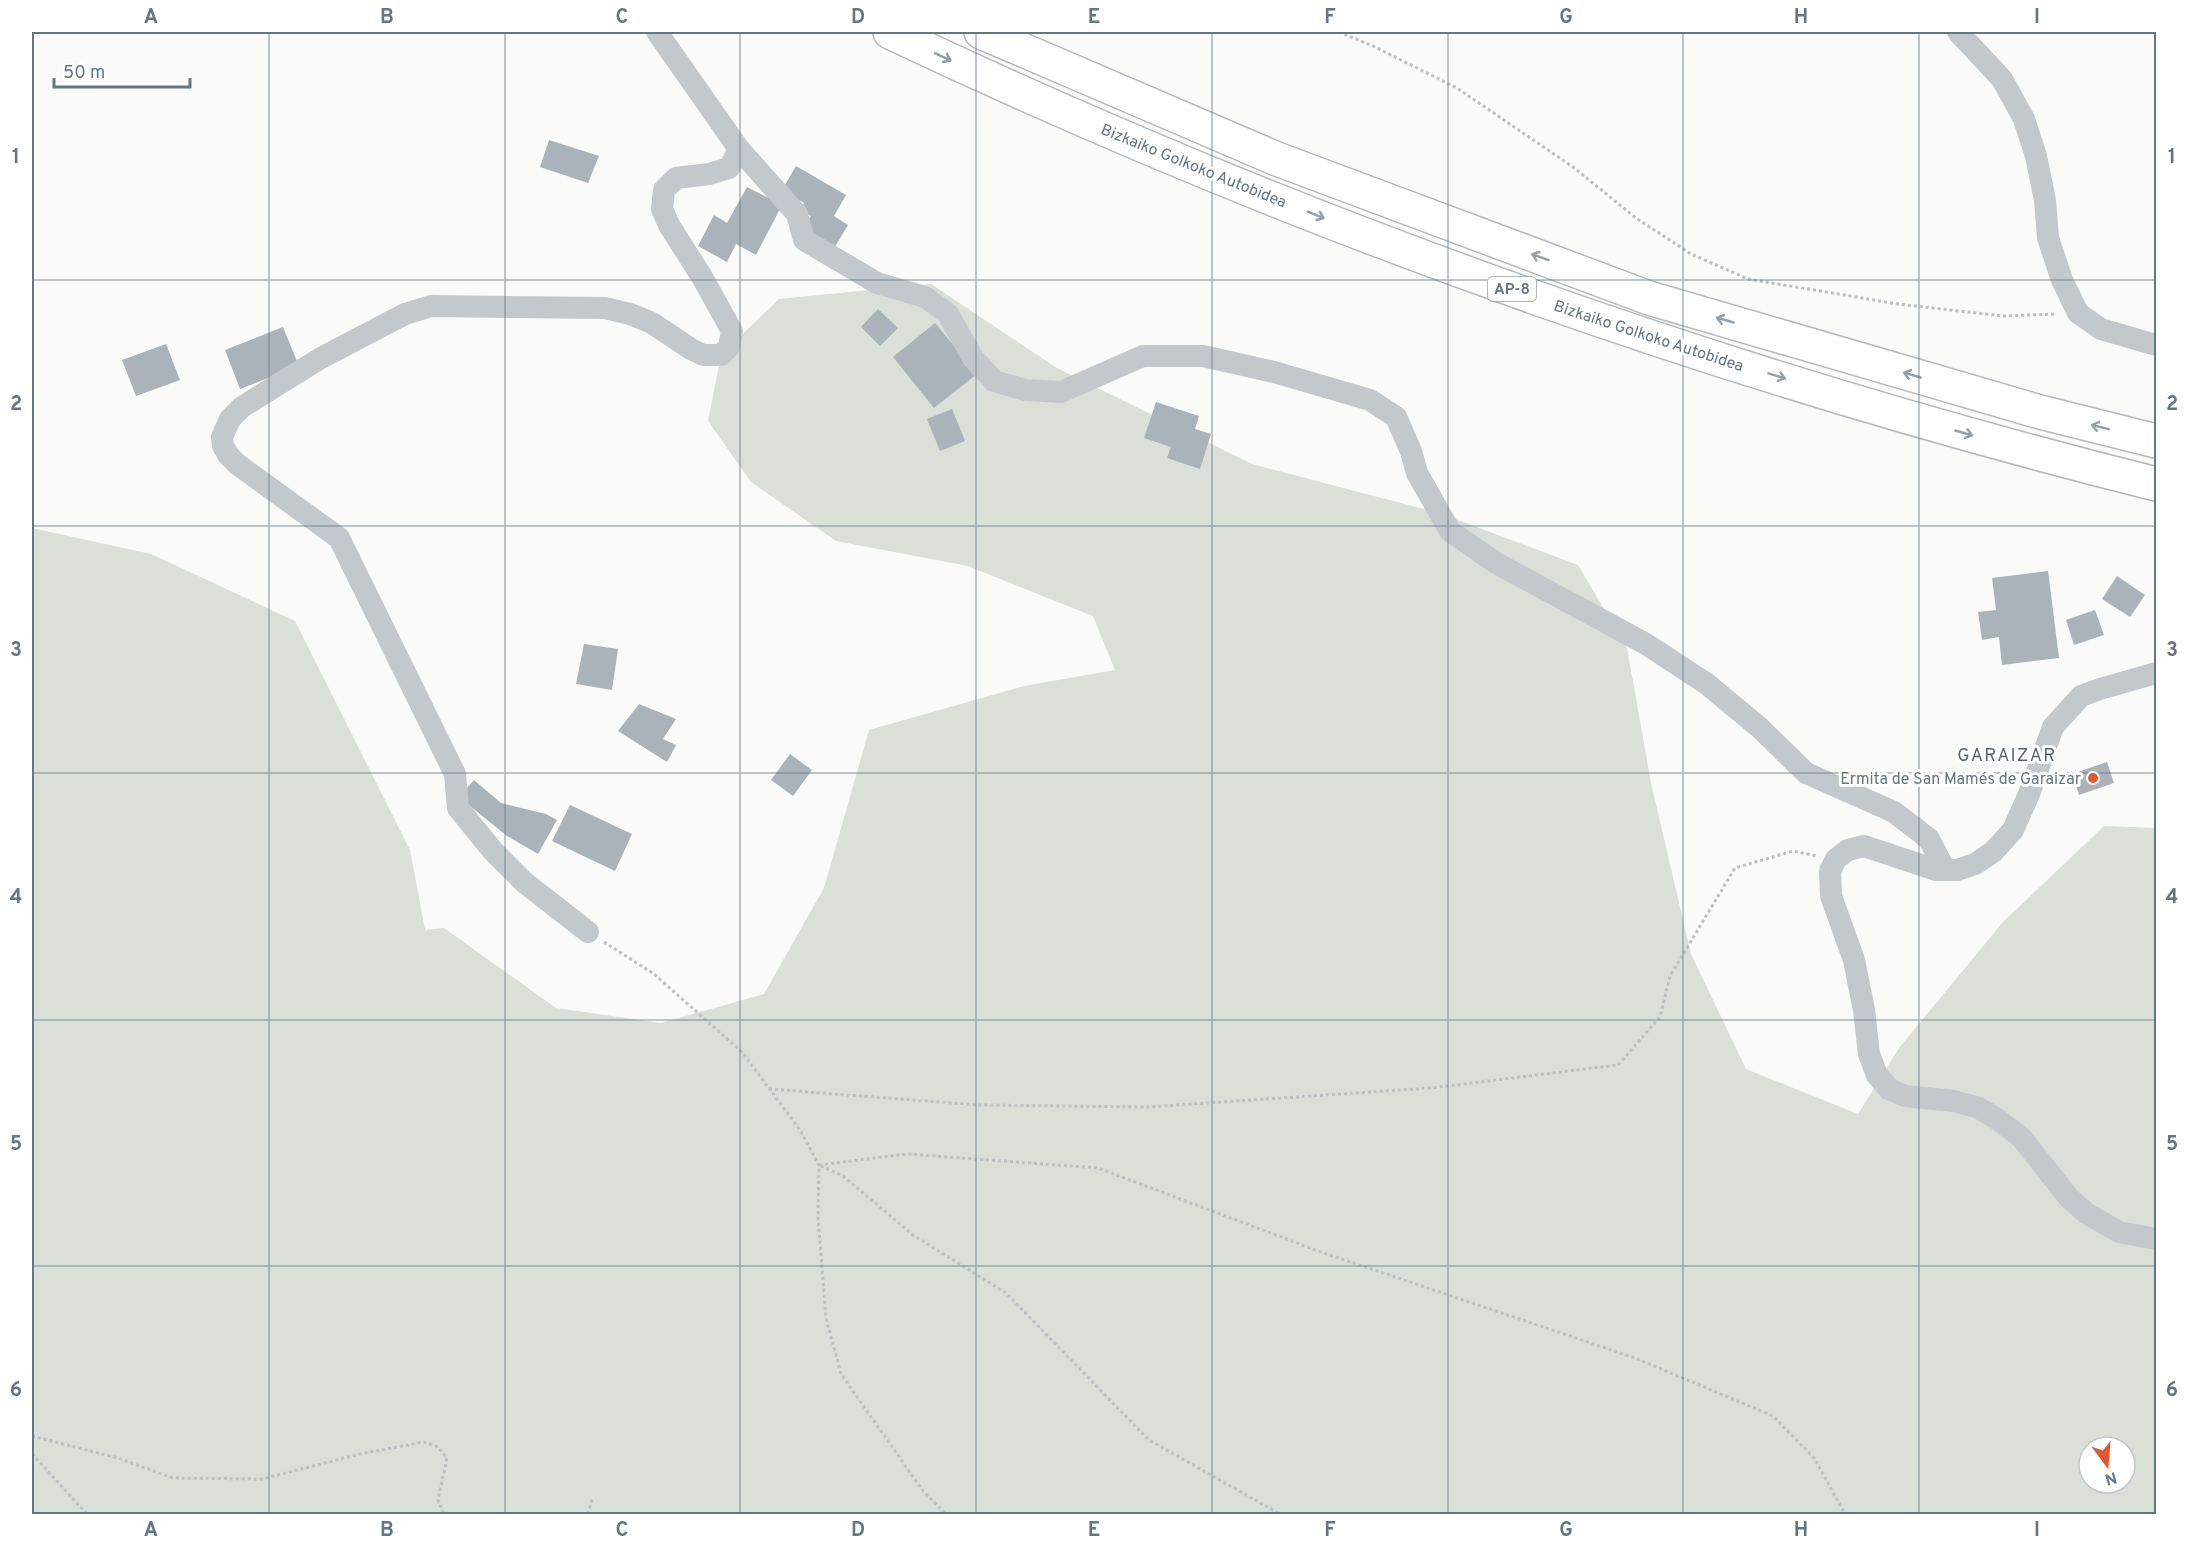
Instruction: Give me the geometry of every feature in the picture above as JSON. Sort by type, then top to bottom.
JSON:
[{"type":"highway","name":"Bizkaiko Golkoko Autobidea","points":[[890,32],[1084,120],[1426,258],[1620,327],[1918,420],[2037,454],[2157,484]]},
{"type":"highway","name":"AP-8","points":[[981,32],[1277,159],[1649,298],[2040,412],[2157,441]]},
{"type":"street","points":[[657,32],[739,149],[797,213],[804,240],[877,284],[925,297],[948,314],[973,358],[994,381],[1025,390],[1061,392],[1143,356],[1203,356],[1274,372],[1370,400],[1396,417],[1411,451],[1417,473],[1450,531],[1496,563],[1646,644],[1707,684],[1760,728],[1806,773],[1894,812],[1929,839],[1945,870]]},
{"type":"street","points":[[1958,32],[2002,79],[2024,119],[2036,156],[2045,200],[2048,238],[2062,280],[2078,313],[2101,329],[2157,345]]},
{"type":"street","points":[[588,932],[524,882],[493,851],[458,808],[455,774],[339,538],[237,464],[223,446],[222,437],[230,419],[242,407],[321,358],[405,314],[431,306],[605,308],[630,314],[652,323],[703,355],[721,355],[729,347],[732,331],[702,277],[669,225],[662,209],[664,190],[676,178],[709,174],[729,168],[739,149]]},
{"type":"street","points":[[2157,673],[2081,696],[2053,727],[2029,795],[2013,830],[1993,852],[1975,864],[1957,870],[1936,870],[1864,846],[1848,850],[1836,859],[1830,871],[1831,896],[1854,960],[1864,1010],[1869,1054],[1876,1075],[1888,1089],[1905,1096],[1954,1101],[1979,1108],[2021,1137],[2070,1198],[2086,1214],[2119,1232],[2157,1239]]},
{"type":"path","points":[[1339,32],[1457,88],[1574,167],[1636,218],[1690,254],[1748,279],[1898,304],[2003,316],[2078,313]]},
{"type":"path","points":[[769,1089],[979,1106],[1147,1107],[1430,1088],[1618,1065],[1660,1017],[1670,976],[1735,868],[1793,851],[1836,859]]},
{"type":"path","points":[[588,932],[654,974],[742,1052],[800,1131],[819,1165],[818,1218],[826,1318],[841,1374],[923,1491],[946,1515]]},
{"type":"path","points":[[819,1165],[907,1154],[1098,1168],[1321,1252],[1635,1358],[1773,1416],[1814,1458],[1845,1515]]},
{"type":"path","points":[[819,1165],[843,1176],[913,1235],[1006,1293],[1149,1440],[1280,1515]]},
{"type":"path","points":[[32,1436],[118,1458],[173,1478],[261,1479],[360,1454],[423,1442],[438,1448],[447,1458],[438,1500],[444,1515]]},
{"type":"path","points":[[32,1455],[87,1515]]},
{"type":"path","points":[[588,1515],[592,1499]]},
{"type":"shaded area","points":[[931,284],[1057,368],[1252,464],[1439,513],[1578,565],[1627,648],[1651,783],[1691,954],[1746,1069],[1858,1114],[1899,1048],[2003,922],[2104,826],[2156,828],[2156,1514],[32,1514],[32,528],[151,554],[295,621],[410,850],[425,930],[444,928],[556,1008],[661,1023],[764,994],[824,888],[869,730],[1024,686],[1115,670],[1093,616],[968,566],[836,541],[751,482],[708,421],[721,355],[779,299]]},
{"type":"building","points":[[549,140],[599,156],[588,183],[540,167]]},
{"type":"building","points":[[796,166],[846,195],[834,216],[848,225],[833,250],[802,228],[811,216],[801,210],[804,203],[782,190]]},
{"type":"building","points":[[747,187],[782,205],[756,255],[736,244],[727,262],[698,246],[714,215],[727,223]]},
{"type":"building","points":[[878,309],[898,328],[880,346],[861,327]]},
{"type":"building","points":[[935,323],[977,374],[934,408],[893,357]]},
{"type":"building","points":[[283,327],[299,366],[240,389],[225,350]]},
{"type":"building","points":[[166,344],[180,380],[136,396],[122,360]]},
{"type":"building","points":[[1156,402],[1199,416],[1195,429],[1211,434],[1200,469],[1167,458],[1171,447],[1144,438]]},
{"type":"building","points":[[952,409],[965,441],[940,451],[927,419]]},
{"type":"building","points":[[2048,571],[2059,658],[2002,665],[1999,637],[1982,640],[1978,612],[1996,610],[1992,578]]},
{"type":"building","points":[[2117,576],[2145,595],[2130,617],[2102,599]]},
{"type":"building","points":[[2095,610],[2104,635],[2074,645],[2066,620]]},
{"type":"building","points":[[584,644],[618,649],[612,690],[576,684]]},
{"type":"building","points":[[639,704],[676,719],[663,739],[676,745],[667,762],[618,731]]},
{"type":"building","points":[[790,754],[812,770],[793,796],[771,780]]},
{"type":"building","name":"Ermita de San Mamés de Garaizar","points":[[2107,762],[2114,783],[2079,795],[2072,774]]},
{"type":"building","points":[[474,780],[501,803],[546,814],[557,820],[538,854],[507,836],[459,797]]},
{"type":"building","points":[[570,805],[632,834],[615,871],[552,841]]},
{"type":"place","name":"Ermita de San Mamés de Garaizar","points":[[2093,778]]},
{"type":"district","name":"GARAIZAR","points":[[2007,755]]}]
